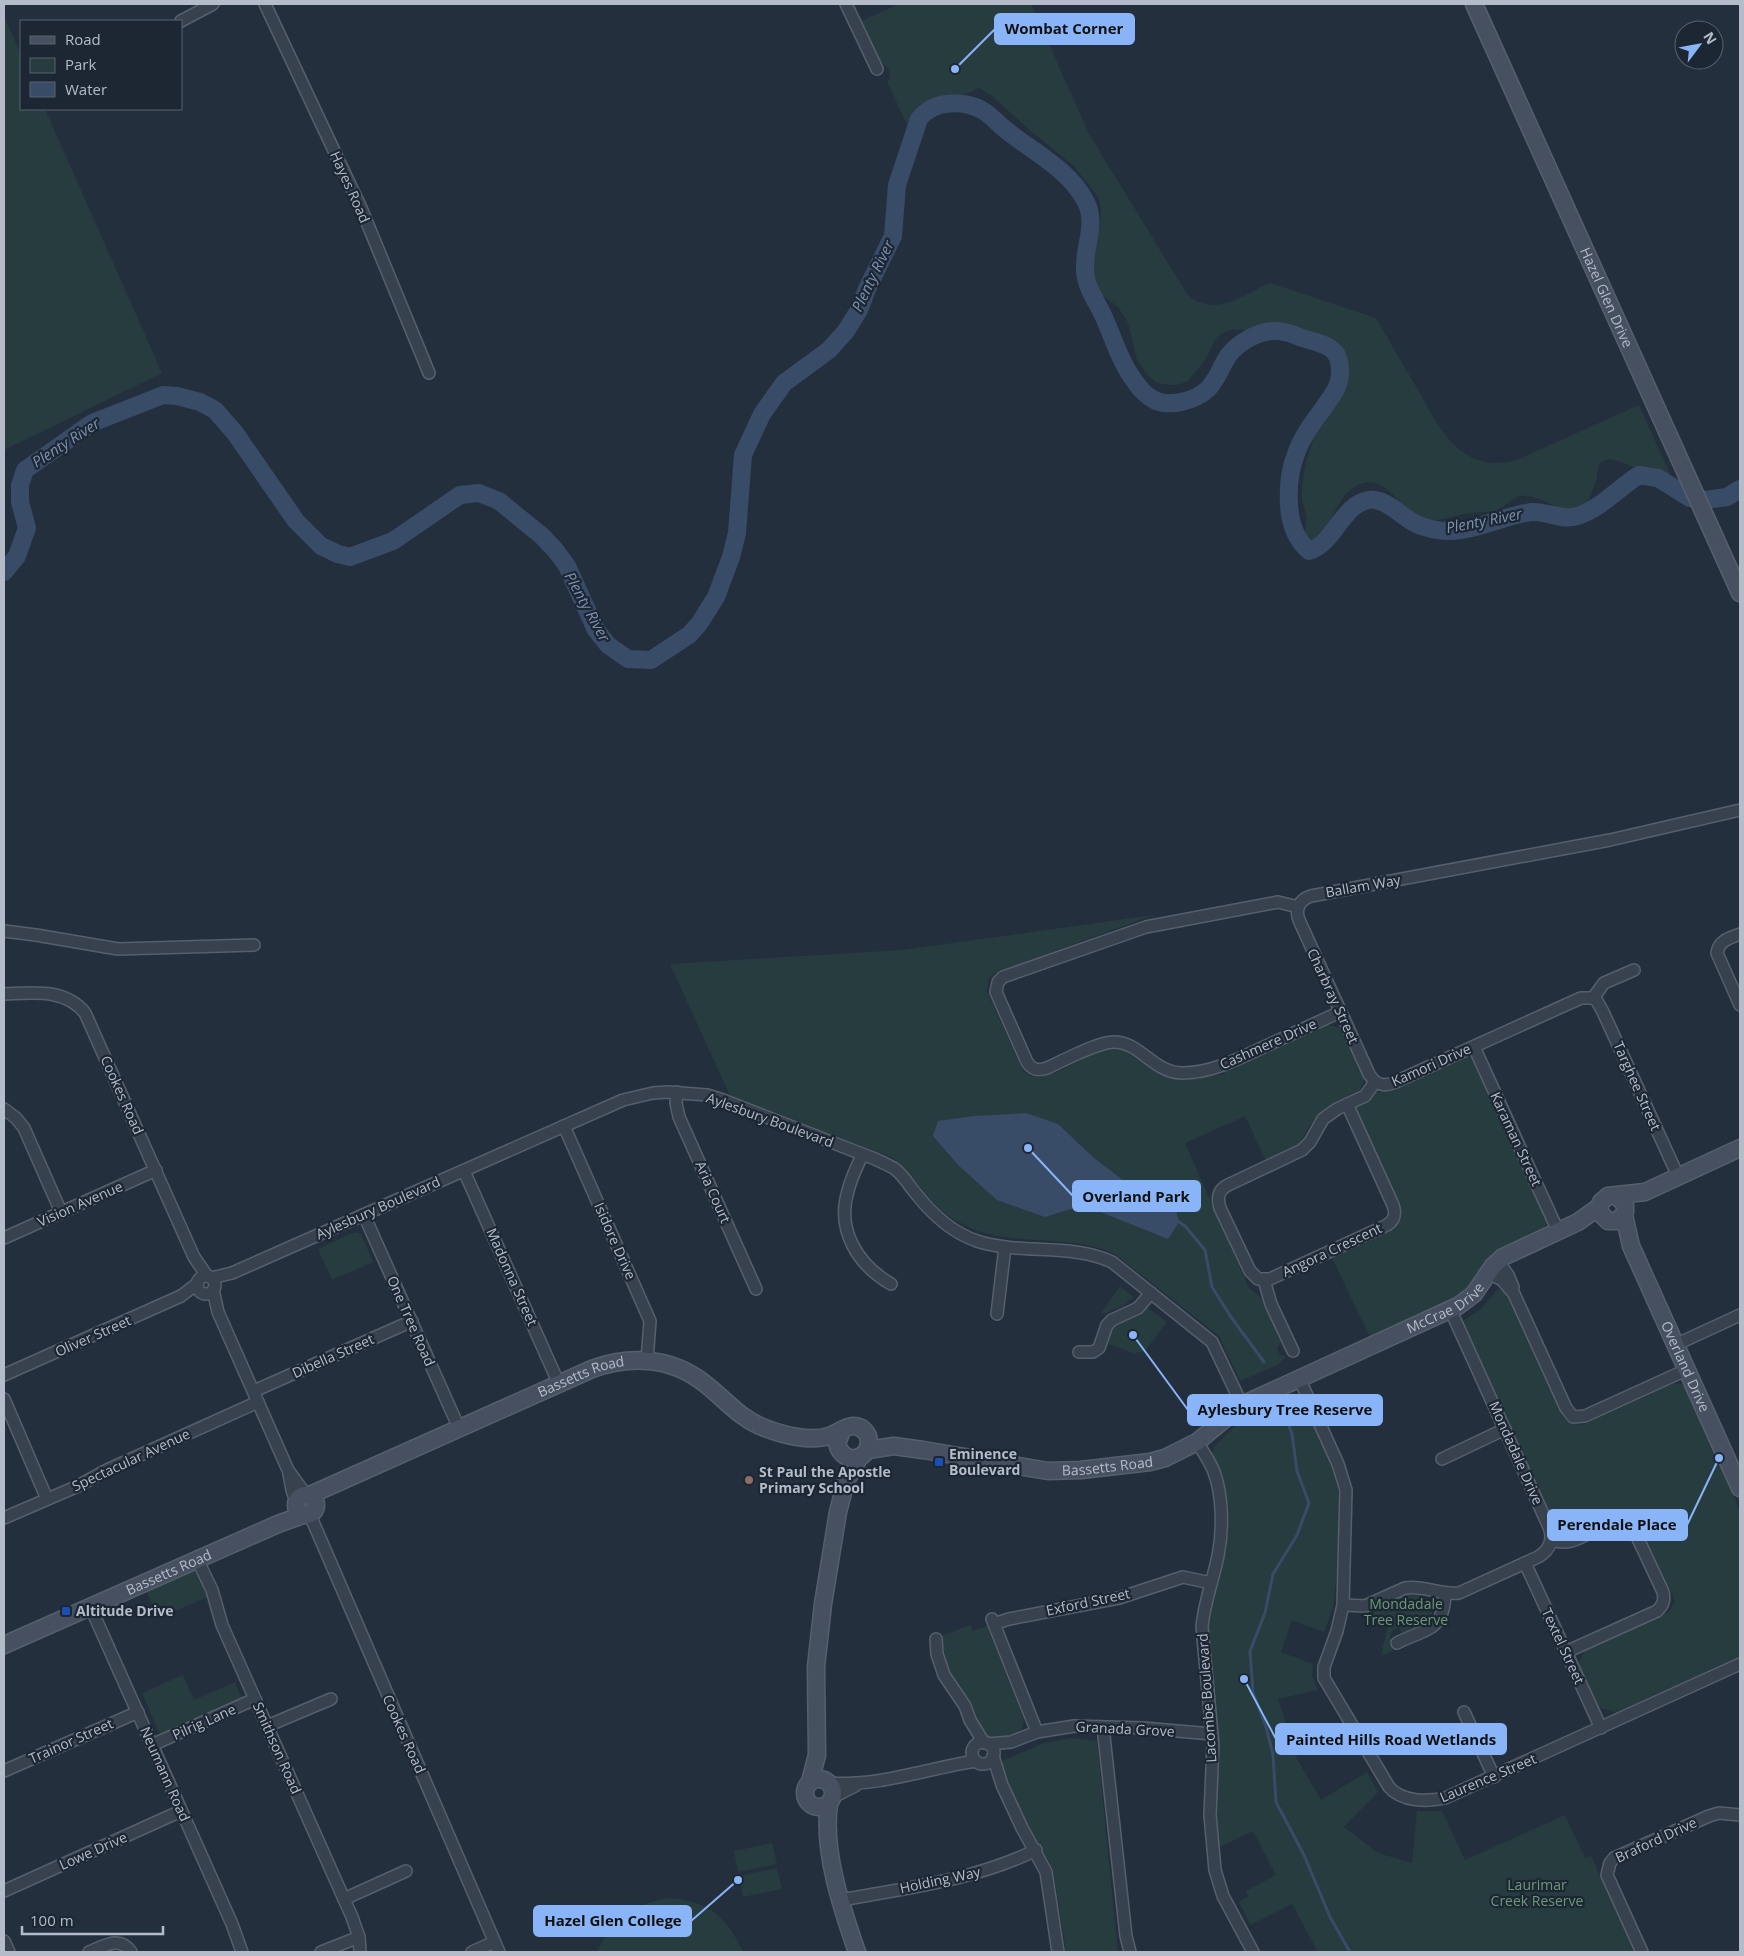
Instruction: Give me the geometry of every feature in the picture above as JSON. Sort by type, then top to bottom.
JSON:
[{"type":"street","points":[[182,20],[213,4]]},
{"type":"street","name":"Hayes Road","points":[[265,4],[360,208],[429,373]]},
{"type":"street","points":[[846,4],[877,69]]},
{"type":"street","name":"Hazel Glen Drive","points":[[1474,4],[1740,593]]},
{"type":"street","name":"Ballam Way","points":[[1298,907],[1303,899],[1311,896],[1610,840],[1740,810]]},
{"type":"street","name":"Cashmere Drive","points":[[1298,907],[1278,902],[1146,927],[1008,976],[998,982],[997,997],[1027,1062],[1032,1068],[1038,1070],[1047,1068],[1100,1045],[1113,1042],[1133,1048],[1158,1067],[1173,1072],[1213,1069],[1340,1012]]},
{"type":"street","name":"Charbray Street","points":[[1298,907],[1297,915],[1299,920],[1369,1074],[1375,1082]]},
{"type":"street","points":[[4,932],[36,935],[118,949],[254,945]]},
{"type":"street","points":[[1740,934],[1722,942],[1718,947],[1718,953],[1740,1005]]},
{"type":"street","points":[[1592,998],[1604,983],[1634,970]]},
{"type":"street","name":"Cookes Road","points":[[4,994],[54,994],[72,1000],[90,1021],[288,1470],[292,1490],[305,1504],[497,1947]]},
{"type":"street","name":"Kamori Drive","points":[[1264,1280],[1258,1279],[1250,1271],[1220,1208],[1218,1194],[1228,1185],[1302,1150],[1310,1142],[1323,1118],[1365,1096],[1375,1082],[1383,1085],[1393,1083],[1581,998],[1592,998]]},
{"type":"street","name":"Targhee Street","points":[[1592,998],[1603,1012],[1678,1176]]},
{"type":"street","name":"Karaman Street","points":[[1474,1047],[1558,1231]]},
{"type":"street","name":"Aria Court","points":[[677,1092],[676,1103],[679,1117],[756,1290]]},
{"type":"street","name":"Aylesbury Boulevard","points":[[206,1285],[623,1100],[653,1093],[692,1093],[724,1100],[895,1170],[926,1206],[949,1226],[976,1241],[1066,1252],[1102,1258],[1112,1262],[1212,1342],[1242,1406]]},
{"type":"street","name":"Angora Crescent","points":[[1264,1280],[1388,1225],[1394,1220],[1394,1205],[1347,1104]]},
{"type":"street","points":[[4,1109],[16,1118],[24,1128],[61,1212]]},
{"type":"street","name":"Isidore Drive","points":[[564,1126],[650,1320],[647,1360]]},
{"type":"street","points":[[1645,1192],[1617,1221],[1604,1216],[1601,1202],[1608,1196],[1645,1192],[1740,1148]]},
{"type":"street","points":[[862,1155],[846,1199],[845,1215],[847,1230],[854,1248],[865,1265],[891,1284]]},
{"type":"street","name":"Vision Avenue","points":[[4,1238],[156,1170]]},
{"type":"street","name":"Madonna Street","points":[[464,1171],[559,1384]]},
{"type":"street","points":[[1617,1196],[1625,1205],[1624,1214]]},
{"type":"street","name":"One Tree Road","points":[[364,1214],[459,1428]]},
{"type":"street","name":"Overland Drive","points":[[1624,1214],[1631,1246],[1686,1370],[1736,1466],[1740,1488]]},
{"type":"street","name":"McCrae Drive","points":[[1299,1378],[1450,1309],[1474,1294],[1494,1267],[1513,1252],[1578,1222],[1604,1216]]},
{"type":"street","name":"Overland Drive","points":[[1604,1216],[1631,1246]]},
{"type":"street","points":[[997,1314],[1005,1246]]},
{"type":"street","points":[[1494,1267],[1512,1282],[1514,1294],[1566,1408],[1573,1416],[1585,1416],[1686,1370]]},
{"type":"street","points":[[1264,1280],[1271,1304],[1293,1351]]},
{"type":"street","name":"Oliver Street","points":[[4,1375],[206,1285]]},
{"type":"street","points":[[1079,1352],[1093,1352],[1099,1348],[1107,1325],[1112,1320],[1138,1308],[1151,1293]]},
{"type":"street","name":"Mondadale Drive","points":[[1450,1309],[1549,1528],[1552,1540]]},
{"type":"street","points":[[1675,1345],[1740,1315]]},
{"type":"street","name":"Dibella Street","points":[[256,1397],[412,1321]]},
{"type":"street","name":"Bassetts Road","points":[[4,1645],[278,1524],[338,1483],[559,1384],[604,1365],[626,1360],[647,1360],[671,1365],[704,1383],[739,1414],[764,1428],[793,1436],[821,1439],[855,1449],[894,1446],[953,1454],[1030,1470],[1048,1471],[1081,1470],[1150,1462],[1173,1455],[1197,1442],[1229,1414],[1242,1406],[1299,1378]]},
{"type":"street","name":"Laurence Street","points":[[1299,1378],[1338,1464],[1346,1490],[1343,1605],[1337,1631],[1324,1667],[1324,1678],[1394,1793],[1404,1798],[1438,1800],[1453,1795],[1740,1664]]},
{"type":"street","name":"Spectacular Avenue","points":[[4,1518],[78,1486],[106,1470],[256,1397]]},
{"type":"street","points":[[4,1399],[47,1499]]},
{"type":"street","name":"Bassetts Road","points":[[821,1439],[854,1426],[863,1429],[855,1449]]},
{"type":"street","points":[[1442,1458],[1505,1430]]},
{"type":"street","points":[[842,1431],[838,1439],[855,1449],[838,1512],[817,1644],[817,1756],[823,1792],[826,1834],[841,1900],[857,1952]]},
{"type":"street","name":"Lacombe Boulevard","points":[[1197,1442],[1214,1472],[1221,1518],[1220,1544],[1202,1627],[1214,1758],[1210,1815],[1215,1870],[1223,1896],[1253,1952]]},
{"type":"street","points":[[1343,1605],[1365,1606],[1412,1586],[1453,1594],[1465,1591],[1545,1553],[1552,1540],[1561,1542],[1574,1541],[1616,1521],[1627,1521],[1632,1526],[1663,1592],[1664,1599],[1661,1607],[1657,1611],[1566,1652]]},
{"type":"street","name":"Smithson Road","points":[[197,1559],[212,1590],[222,1625],[344,1899],[359,1937],[360,1952]]},
{"type":"street","name":"Textel Street","points":[[1525,1563],[1600,1728]]},
{"type":"street","name":"Exford Street","points":[[1037,1732],[993,1622],[1119,1598],[1183,1577],[1211,1582]]},
{"type":"street","points":[[1397,1643],[1439,1622],[1443,1614],[1445,1593]]},
{"type":"street","name":"Neumann Road","points":[[90,1606],[182,1811],[240,1949]]},
{"type":"street","points":[[936,1639],[937,1654],[944,1675],[965,1706],[983,1753],[1002,1785],[1022,1828],[1036,1850],[1046,1872],[1058,1952]]},
{"type":"street","name":"Pilrig Lane","points":[[152,1745],[255,1699]]},
{"type":"street","points":[[267,1726],[331,1699]]},
{"type":"street","name":"Trainor Street","points":[[4,1771],[138,1712]]},
{"type":"street","points":[[1464,1712],[1494,1777]]},
{"type":"street","name":"Granada Grove","points":[[823,1792],[953,1764],[1037,1732],[1074,1726],[1212,1734]]},
{"type":"street","points":[[1103,1727],[1126,1936],[1130,1952]]},
{"type":"street","name":"Lowe Drive","points":[[4,1890],[182,1811]]},
{"type":"street","name":"Braford Drive","points":[[1642,1952],[1607,1875],[1610,1863],[1616,1858],[1709,1816],[1719,1813],[1740,1815]]},
{"type":"street","name":"Holding Way","points":[[841,1900],[978,1873],[1015,1860],[1036,1850]]},
{"type":"street","points":[[344,1899],[406,1871]]},
{"type":"street","points":[[321,1952],[359,1937]]},
{"type":"street","points":[[4,1941],[9,1952]]},
{"type":"street","points":[[90,1952],[115,1942],[124,1944],[131,1952]]},
{"type":"street","points":[[472,1952],[497,1947]]},
{"type":"green space","points":[[899,4],[1031,4],[1089,134],[1187,294],[1197,301],[1207,305],[1218,305],[1239,298],[1270,283],[1376,318],[1444,433],[1455,446],[1467,455],[1482,461],[1499,463],[1519,459],[1639,405],[1681,498],[1672,496],[1664,486],[1647,473],[1619,461],[1609,459],[1601,462],[1598,467],[1596,482],[1585,509],[1570,514],[1544,501],[1523,496],[1517,497],[1494,511],[1430,520],[1420,518],[1411,512],[1386,489],[1377,484],[1367,482],[1351,489],[1339,504],[1331,521],[1320,555],[1317,558],[1303,550],[1307,517],[1302,500],[1302,486],[1306,462],[1317,428],[1345,391],[1347,385],[1346,365],[1338,346],[1315,337],[1282,331],[1257,338],[1237,329],[1222,333],[1217,337],[1205,360],[1188,381],[1177,385],[1168,385],[1157,383],[1148,376],[1137,360],[1128,323],[1118,307],[1099,293],[1088,269],[1100,227],[1101,207],[1098,197],[1074,166],[992,96],[979,88],[968,93],[928,100],[921,104],[912,115],[910,131],[887,82],[890,78],[889,70],[875,55],[859,22]]},
{"type":"green space","points":[[4,16],[20,53],[20,110],[45,110],[162,373],[4,450]]},
{"type":"green space","points":[[1154,915],[995,973],[989,978],[987,991],[1022,1069],[1029,1075],[1039,1077],[1062,1070],[1106,1049],[1124,1051],[1154,1071],[1171,1078],[1191,1079],[1225,1074],[1224,1070],[1327,1024],[1341,1029],[1365,1077],[1359,1092],[1329,1106],[1311,1124],[1298,1145],[1266,1161],[1245,1116],[1185,1143],[1249,1288],[1262,1298],[1281,1343],[1277,1348],[1280,1355],[1286,1356],[1278,1365],[1240,1381],[1219,1336],[1116,1255],[1100,1248],[1082,1244],[1008,1238],[963,1225],[940,1209],[893,1158],[730,1096],[670,964],[902,950]]},
{"type":"green space","points":[[1470,1055],[1548,1222],[1541,1232],[1476,1282],[1463,1295],[1372,1341],[1331,1256],[1390,1228],[1401,1212],[1353,1108],[1366,1101],[1375,1092],[1391,1090]]},
{"type":"green space","points":[[355,1232],[361,1234],[373,1262],[332,1280],[318,1249]]},
{"type":"green space","points":[[1120,1286],[1134,1297],[1123,1306],[1100,1315]]},
{"type":"green space","points":[[1498,1289],[1506,1292],[1562,1415],[1570,1423],[1579,1425],[1587,1423],[1672,1384],[1680,1383],[1686,1387],[1730,1484],[1740,1513],[1740,1657],[1617,1713],[1598,1707],[1579,1664],[1584,1651],[1669,1612],[1675,1601],[1633,1512],[1626,1509],[1568,1535],[1559,1532],[1462,1321],[1480,1310]]},
{"type":"green space","points":[[1144,1305],[1167,1322],[1144,1352],[1133,1353],[1107,1343],[1110,1327]]},
{"type":"green space","name":"Laurimar Creek Reserve","points":[[1301,1397],[1332,1468],[1339,1494],[1341,1525],[1333,1608],[1324,1632],[1292,1620],[1281,1652],[1313,1664],[1312,1676],[1318,1690],[1278,1699],[1297,1759],[1321,1800],[1367,1772],[1378,1792],[1344,1827],[1378,1853],[1412,1863],[1417,1811],[1442,1811],[1465,1860],[1565,1815],[1585,1858],[1591,1856],[1635,1952],[1318,1952],[1292,1904],[1250,1925],[1239,1902],[1248,1896],[1246,1891],[1276,1875],[1253,1831],[1218,1848],[1215,1805],[1220,1758],[1208,1635],[1209,1609],[1226,1552],[1228,1530],[1225,1500],[1219,1471],[1212,1455],[1214,1447],[1236,1425],[1292,1398]]},
{"type":"green space","points":[[189,1570],[199,1575],[208,1597],[158,1618],[145,1588]]},
{"type":"green space","name":"Mondadale Tree Reserve","points":[[1404,1594],[1423,1594],[1434,1618],[1403,1633],[1398,1628],[1392,1631],[1390,1638],[1396,1649],[1381,1656],[1388,1626],[1369,1623],[1375,1608]]},
{"type":"green space","points":[[970,1625],[973,1631],[987,1626],[1024,1722],[1022,1729],[998,1739],[990,1738],[984,1733],[970,1700],[947,1666],[942,1636]]},
{"type":"green space","points":[[183,1675],[194,1700],[235,1682],[242,1699],[160,1735],[142,1693]]},
{"type":"green space","points":[[1072,1738],[1097,1741],[1118,1952],[1065,1952],[1053,1870],[1030,1832],[1009,1787],[1000,1762],[1044,1743]]},
{"type":"green space","points":[[772,1843],[777,1864],[738,1872],[734,1851]]},
{"type":"green space","points":[[777,1868],[782,1889],[743,1897],[739,1876]]},
{"type":"green space","points":[[669,1898],[695,1903],[715,1913],[730,1929],[743,1952],[597,1952],[610,1931],[626,1915],[646,1904]]},
{"type":"water","points":[[1026,1113],[1058,1124],[1094,1158],[1128,1184],[1175,1206],[1179,1222],[1168,1239],[1083,1205],[1045,1217],[997,1200],[958,1165],[933,1136],[938,1121],[974,1116]]},
{"type":"waterway","name":"Plenty River","points":[[4,572],[17,556],[27,528],[20,502],[20,485],[25,470],[92,423],[163,395],[177,396],[200,402],[215,410],[235,433],[296,521],[321,546],[338,554],[350,557],[393,541],[460,495],[479,493],[499,501],[542,536],[556,551],[567,566],[596,630],[608,645],[628,659],[651,660],[689,635],[699,624],[716,597],[731,557],[737,533],[743,455],[762,414],[784,383],[829,350],[846,331],[859,310],[893,236],[897,185],[919,119],[932,108],[957,103],[985,112],[1050,162],[1079,190],[1086,202],[1090,219],[1085,275],[1125,367],[1139,387],[1151,398],[1165,403],[1173,403],[1196,397],[1208,389],[1225,360],[1237,346],[1250,338],[1270,331],[1290,333],[1325,345],[1336,354],[1340,369],[1337,387],[1302,441],[1294,460],[1290,479],[1289,505],[1292,524],[1300,541],[1309,551],[1318,547],[1351,509],[1368,500],[1385,503],[1411,521],[1422,526],[1441,531],[1454,531],[1532,512],[1560,517],[1577,516],[1602,503],[1639,475],[1658,478],[1690,498],[1706,500],[1727,497],[1740,489]]},
{"type":"waterway","points":[[1179,1222],[1185,1226],[1205,1250],[1212,1287],[1264,1362]]},
{"type":"waterway","points":[[1281,1403],[1292,1434],[1297,1471],[1309,1503],[1297,1535],[1273,1574],[1265,1613],[1250,1651],[1253,1692],[1266,1727],[1273,1755],[1276,1802],[1304,1855],[1330,1917],[1350,1952]]},
{"type":"place","name":"Wombat Corner","points":[[955,69]]},
{"type":"place","name":"Overland Park","points":[[1028,1148]]},
{"type":"place","name":"Aylesbury Tree Reserve","points":[[1133,1335]]},
{"type":"place","name":"Perendale Place","points":[[1719,1458]]},
{"type":"place","name":"Eminence Boulevard","points":[[939,1462]]},
{"type":"place","name":"St Paul the Apostle Primary School","points":[[749,1480]]},
{"type":"place","name":"Altitude Drive","points":[[66,1611]]},
{"type":"place","name":"Painted Hills Road Wetlands","points":[[1244,1679]]},
{"type":"place","name":"Hazel Glen College","points":[[738,1880]]}]
